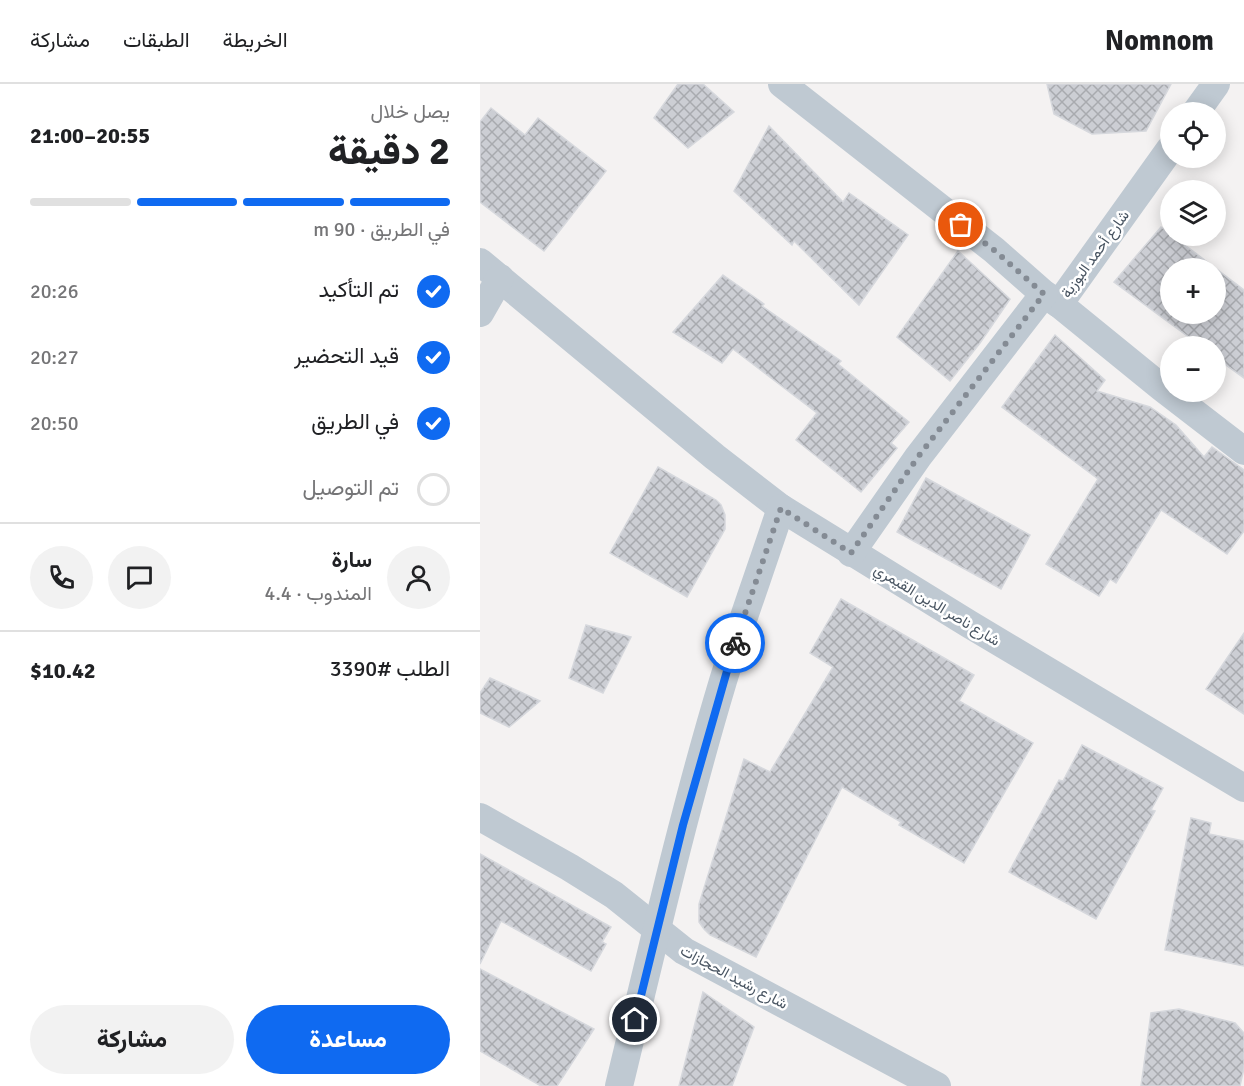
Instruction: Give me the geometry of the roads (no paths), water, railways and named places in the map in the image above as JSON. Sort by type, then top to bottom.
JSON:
[{"type":"street","name":"شارع أحمد البوزية","points":[[782,84],[994,250],[1051,299],[1160,162]]},
{"type":"street","points":[[1203,102],[1216,84]]},
{"type":"street","points":[[480,313],[490,270]]},
{"type":"street","name":"شارع ناصر الدين القيمري","points":[[490,270],[681,429],[781,508],[851,553],[1241,780]]},
{"type":"street","points":[[851,553],[918,457],[1051,299],[1244,451]]},
{"type":"street","points":[[619,1086],[683,825],[723,684],[781,508]]},
{"type":"street","name":"شارع رشيد الحجازات","points":[[480,817],[614,895],[684,951],[937,1086]]}]
